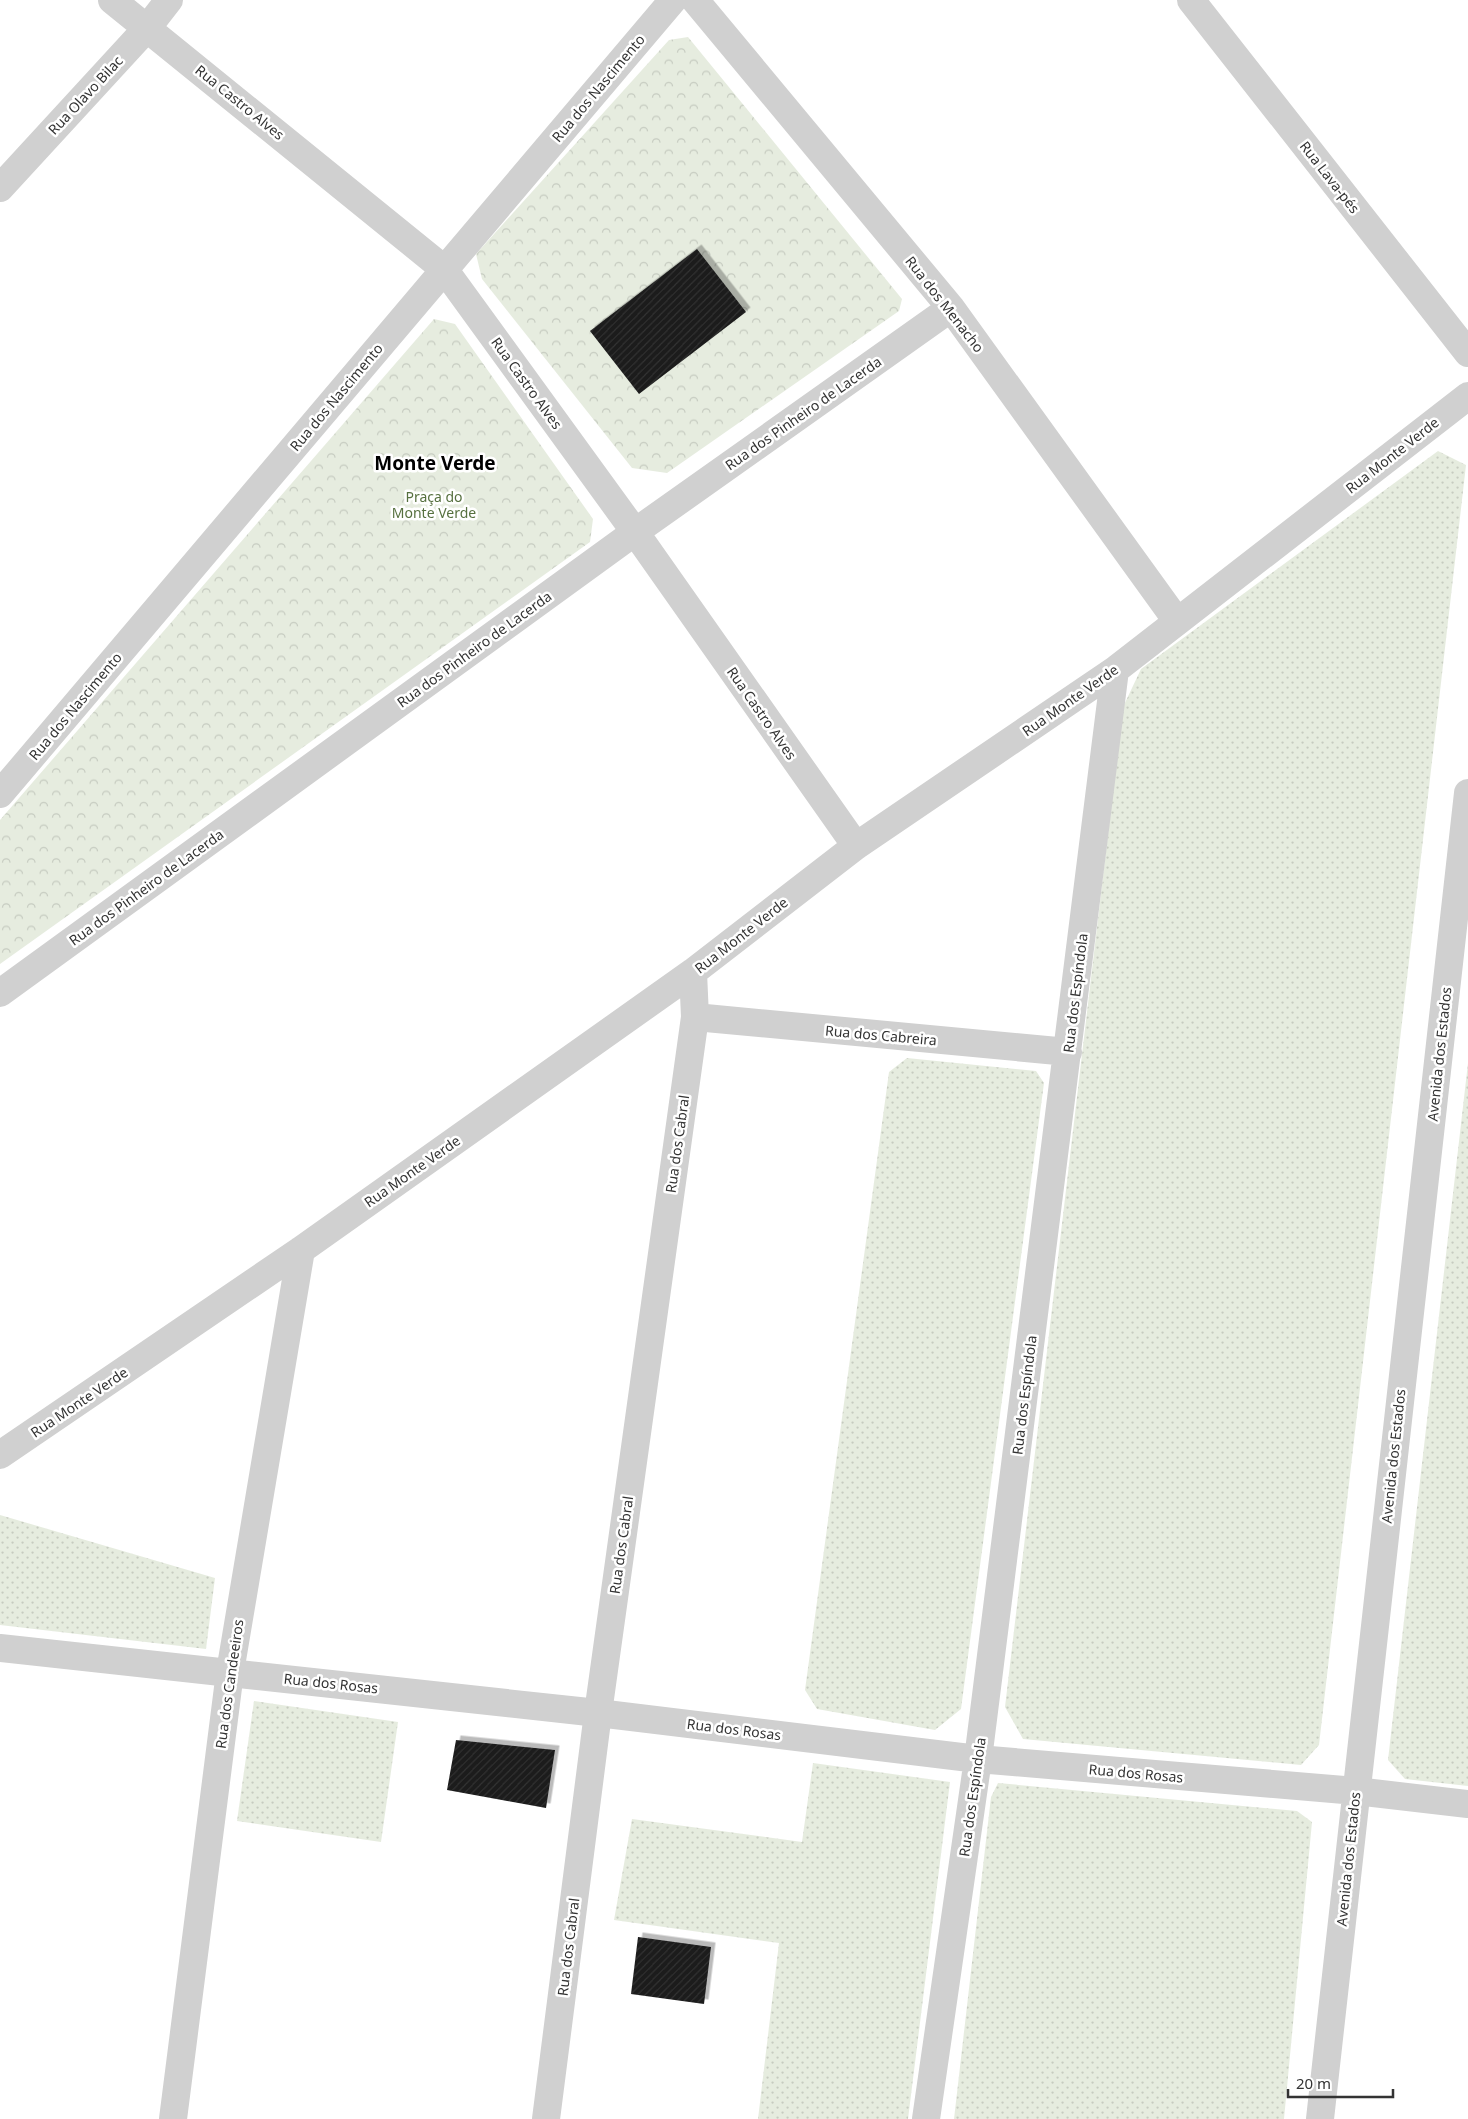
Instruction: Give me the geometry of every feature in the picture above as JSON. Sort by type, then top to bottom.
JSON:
[{"type":"street","name":"Rua Castro Alves","points":[[112,0],[148,27],[444,269],[635,532],[856,846]]},
{"type":"street","name":"Rua Olavo Bilac","points":[[0,188],[148,27],[169,0]]},
{"type":"street","name":"Rua dos Nascimento","points":[[0,794],[673,0]]},
{"type":"street","name":"Rua dos Menacho","points":[[695,0],[951,308],[1178,621]]},
{"type":"street","name":"Rua Lava-pés","points":[[1191,0],[1468,353]]},
{"type":"street","name":"Rua dos Pinheiro de Lacerda","points":[[0,993],[635,532],[951,308]]},
{"type":"street","name":"Rua Monte Verde","points":[[0,1456],[301,1250],[693,972],[856,846],[1115,670],[1468,396]]},
{"type":"street","name":"Rua dos Espíndola","points":[[926,2119],[978,1759],[1115,670]]},
{"type":"street","name":"Avenida dos Estados","points":[[1320,2119],[1468,794]]},
{"type":"street","name":"Rua dos Cabral","points":[[546,2119],[598,1713],[695,1017],[693,972]]},
{"type":"street","name":"Rua dos Cabreira","points":[[695,1017],[1068,1052]]},
{"type":"street","name":"Rua dos Candeeiros","points":[[173,2119],[230,1672],[301,1250]]},
{"type":"street","name":"Rua dos Rosas","points":[[0,1648],[598,1713],[978,1759],[1356,1791],[1468,1804]]},
{"type":"green space","points":[[688,37],[902,299],[899,311],[667,473],[632,468],[482,279],[476,254],[669,40]]},
{"type":"green space","name":"Praça do Monte Verde","points":[[434,319],[455,324],[593,519],[590,542],[0,964],[0,820]]},
{"type":"green space","points":[[1438,451],[1466,465],[1319,1745],[1301,1765],[1023,1739],[1005,1707],[1123,707],[1141,669]]},
{"type":"green space","points":[[907,1058],[1036,1071],[1044,1083],[961,1709],[935,1730],[817,1709],[805,1690],[889,1072]]},
{"type":"green space","points":[[1468,1063],[1468,1786],[1405,1779],[1388,1760]]},
{"type":"green space","points":[[0,1515],[215,1578],[206,1649],[0,1625]]},
{"type":"green space","points":[[254,1701],[398,1722],[381,1842],[237,1821]]},
{"type":"green space","points":[[813,1763],[950,1782],[908,2119],[758,2119],[779,1943],[614,1920],[632,1819],[802,1842]]},
{"type":"green space","points":[[998,1783],[1297,1811],[1312,1822],[1284,2119],[954,2119],[991,1797]]},
{"type":"building","points":[[697,249],[746,312],[639,394],[590,331]]},
{"type":"building","points":[[456,1740],[555,1750],[546,1808],[447,1790]]},
{"type":"building","points":[[638,1937],[711,1947],[704,2004],[631,1994]]},
{"type":"district","name":"Monte Verde","points":[[435,463]]}]
